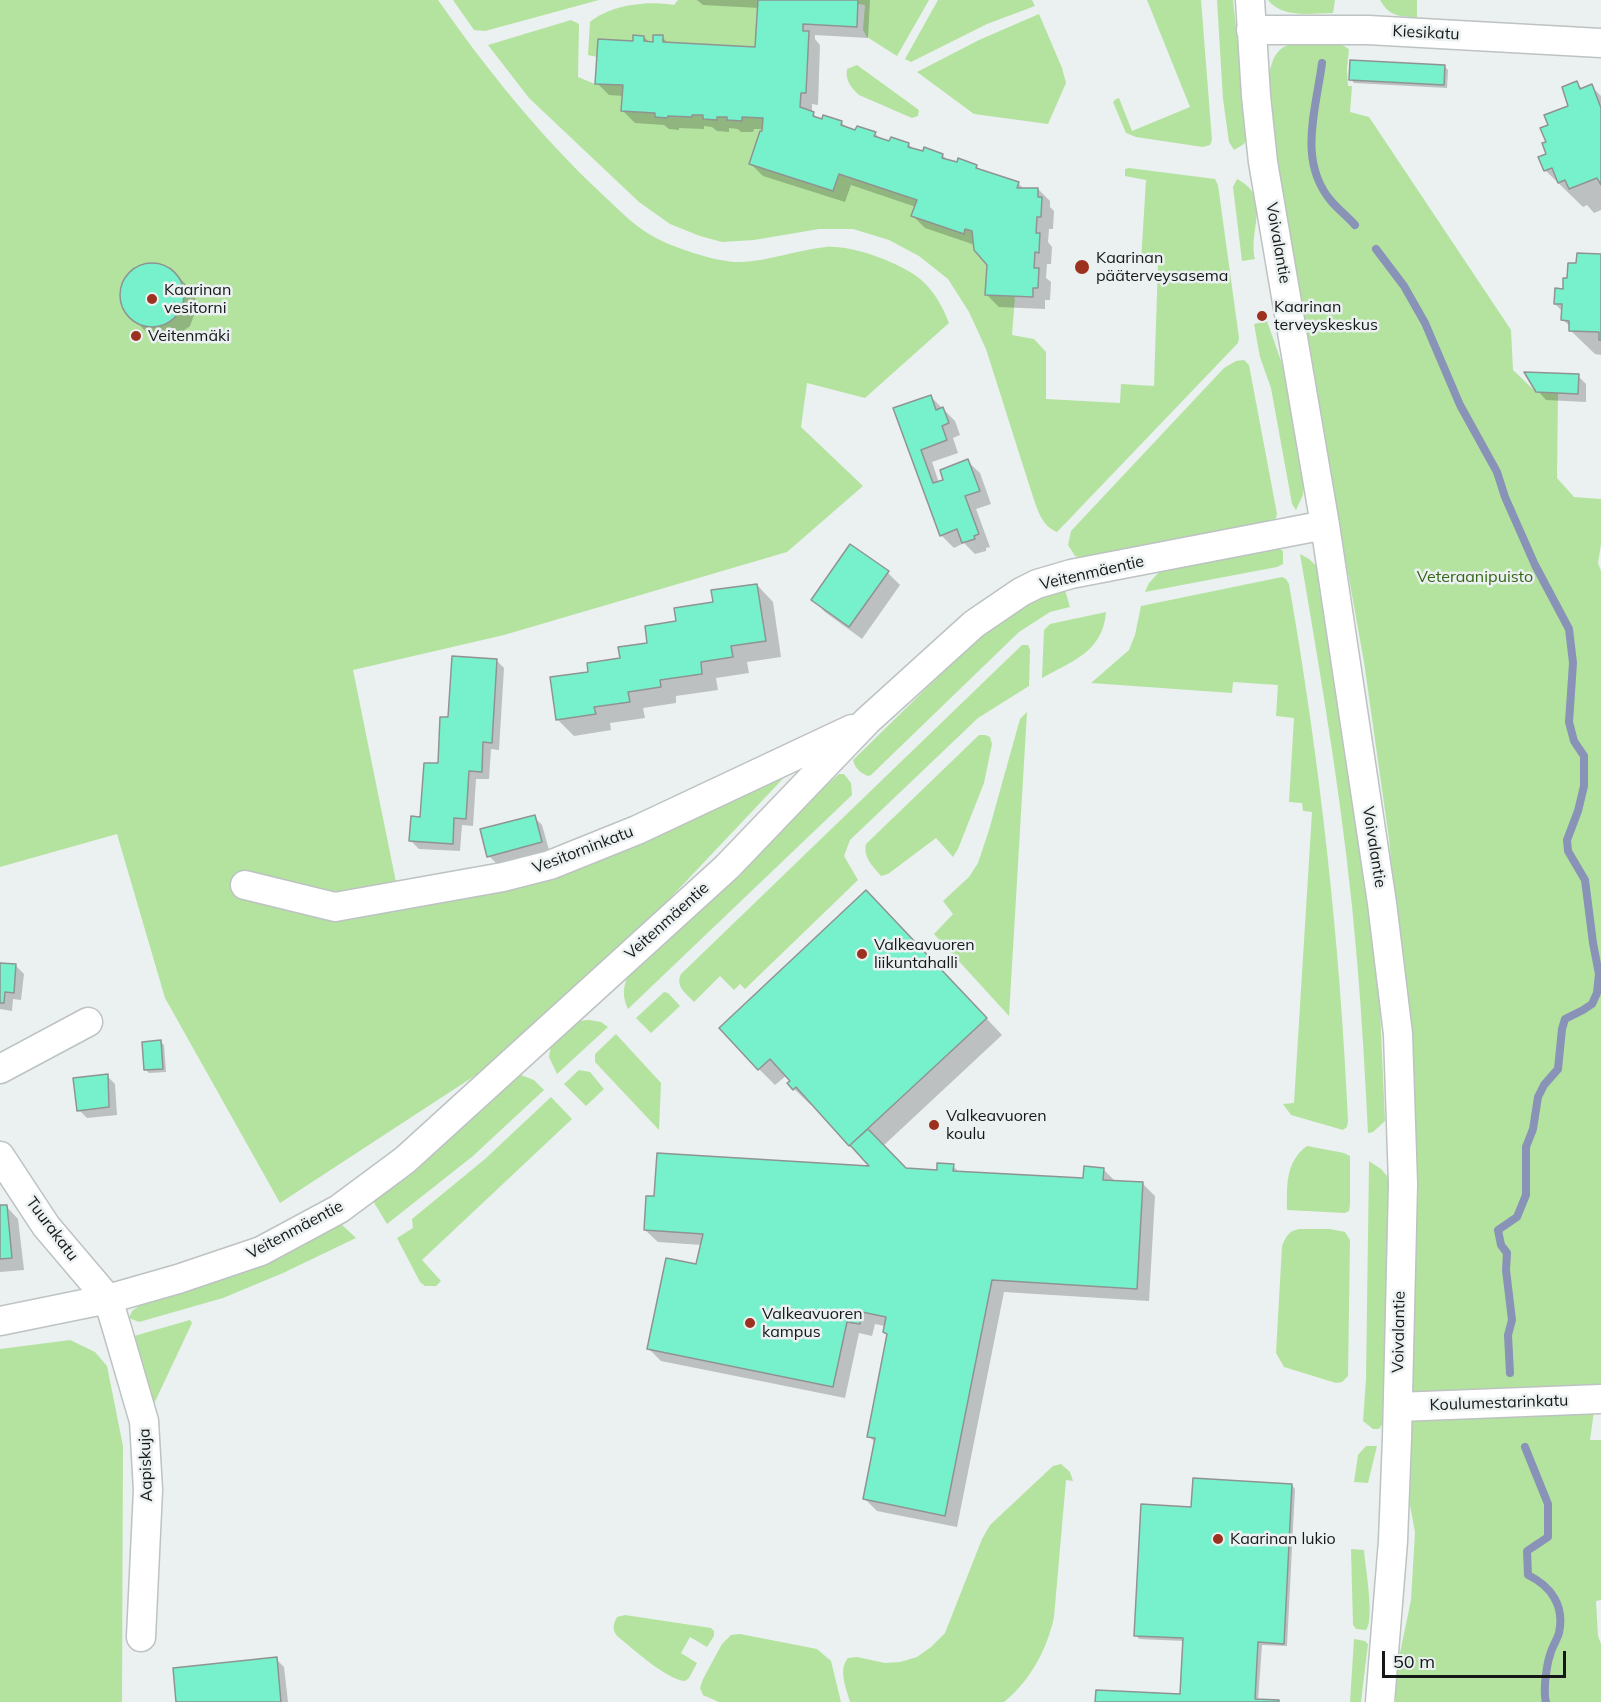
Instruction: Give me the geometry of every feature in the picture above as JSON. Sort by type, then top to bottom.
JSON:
[{"type":"street","name":"Voivalantie","points":[[1250,0],[1263,162],[1325,525],[1382,903],[1398,1034],[1402,1184],[1398,1407],[1393,1541],[1380,1702]]},
{"type":"street","name":"Kiesikatu","points":[[1251,30],[1368,30],[1601,43]]},
{"type":"street","name":"Veitenmäentie","points":[[0,1321],[108,1299],[178,1279],[261,1251],[339,1209],[405,1160],[727,867],[867,721],[974,624],[1021,592],[1036,584],[1071,574],[1325,525]]},
{"type":"street","name":"Vesitorninkatu","points":[[245,885],[335,908],[503,877],[550,865],[637,830],[867,721]]},
{"type":"street","points":[[0,1069],[88,1022]]},
{"type":"street","name":"Tuurakatu","points":[[0,1155],[46,1226],[108,1299]]},
{"type":"street","name":"Aapiskuja","points":[[108,1299],[144,1421],[148,1490],[141,1637]]},
{"type":"street","name":"Koulumestarinkatu","points":[[1398,1407],[1601,1399]]},
{"type":"green space","points":[[0,0],[438,0],[495,77],[536,126],[579,172],[645,232],[690,252],[732,262],[762,260],[826,247],[861,252],[899,266],[919,278],[937,299],[949,323],[865,398],[807,383],[801,427],[863,486],[787,552],[504,635],[353,670],[400,902],[490,895],[576,865],[793,768],[658,911],[479,1073],[280,1203],[165,998],[117,834],[0,867]]},
{"type":"green space","points":[[453,0],[599,0],[485,31],[474,30]]},
{"type":"green space","points":[[678,0],[758,0],[755,47],[663,42],[653,35],[653,42],[644,41],[644,36],[634,35],[633,41],[598,39],[597,57],[588,55],[590,22],[598,16],[630,5],[653,3],[674,5]]},
{"type":"green space","points":[[858,0],[929,0],[897,56],[867,37],[863,30],[865,5],[858,4]]},
{"type":"green space","points":[[938,0],[1032,0],[1035,6],[987,24],[911,62],[905,59]]},
{"type":"green space","points":[[1147,0],[1201,0],[1212,140],[1210,145],[1203,147],[1136,137],[1126,133],[1113,102],[1116,99],[1119,98],[1132,131],[1190,107]]},
{"type":"green space","points":[[1217,0],[1233,0],[1248,134],[1244,144],[1234,150],[1229,142],[1223,99]]},
{"type":"green space","points":[[1268,0],[1335,0],[1333,13],[1298,14],[1281,10]]},
{"type":"green space","points":[[1380,0],[1417,0],[1417,17],[1395,15]]},
{"type":"green space","points":[[1039,14],[1066,83],[1048,124],[974,114],[917,72],[979,40]]},
{"type":"green space","points":[[571,20],[579,24],[578,77],[595,84],[623,85],[621,111],[655,113],[655,117],[667,118],[668,116],[703,115],[703,119],[716,120],[717,117],[727,117],[727,120],[741,121],[742,117],[763,118],[762,131],[760,131],[749,164],[833,191],[839,174],[917,200],[912,216],[964,233],[965,229],[972,231],[974,250],[987,265],[985,295],[1015,296],[1012,335],[1034,339],[1046,352],[1046,399],[1120,403],[1121,384],[1154,386],[1158,263],[1141,261],[1146,180],[1125,176],[1125,169],[1215,179],[1218,185],[1238,343],[1057,532],[1044,522],[1039,513],[986,349],[969,312],[948,279],[919,256],[889,240],[853,229],[819,229],[754,240],[722,242],[670,224],[639,202],[529,98],[488,45]]},
{"type":"green space","name":"Veteraanipuisto","points":[[1337,42],[1349,49],[1348,86],[1352,86],[1350,112],[1369,117],[1511,330],[1513,370],[1536,392],[1558,393],[1557,478],[1574,497],[1601,499],[1601,544],[1598,563],[1601,571],[1601,1395],[1594,1411],[1590,1440],[1601,1440],[1601,1600],[1596,1601],[1598,1636],[1601,1644],[1601,1702],[1396,1702],[1396,1672],[1411,1600],[1415,1532],[1405,1479],[1402,981],[1389,839],[1364,662],[1282,205],[1268,87],[1270,70],[1280,50],[1298,43]]},
{"type":"green space","points":[[857,65],[919,110],[918,116],[912,118],[859,95],[853,90],[847,77],[847,69]]},
{"type":"green space","points":[[1237,179],[1248,186],[1257,204],[1254,236],[1255,259],[1242,261],[1233,187]]},
{"type":"green space","points":[[1267,321],[1286,375],[1304,480],[1303,495],[1296,510],[1292,504],[1271,388],[1260,357],[1254,324]]},
{"type":"green space","points":[[1244,360],[1249,365],[1277,514],[1275,521],[1085,559],[1075,556],[1068,545],[1071,531],[1224,368],[1236,361]]},
{"type":"green space","points":[[1278,548],[1283,551],[1283,564],[1277,567],[1145,592],[1149,583],[1160,571]]},
{"type":"green space","points":[[1300,554],[1320,569],[1378,963],[1385,1121],[1373,1132],[1368,1133],[1359,982],[1347,858]]},
{"type":"green space","points":[[1282,577],[1289,584],[1300,651],[1327,852],[1340,986],[1348,1121],[1347,1127],[1343,1130],[1291,1115],[1283,1104],[1294,1103],[1312,812],[1303,811],[1302,803],[1289,802],[1294,718],[1276,716],[1278,685],[1233,682],[1232,693],[1091,683],[1129,650],[1135,635],[1141,606]]},
{"type":"green space","points":[[1065,590],[1070,607],[1050,612],[1019,632],[871,775],[868,776],[858,770],[853,760],[987,629],[1035,597]]},
{"type":"green space","points":[[1106,612],[1104,626],[1092,646],[1075,660],[1042,678],[1044,630],[1050,624]]},
{"type":"green space","points":[[1022,645],[1028,645],[1030,650],[1029,686],[978,718],[850,840],[844,856],[858,880],[745,989],[740,984],[734,990],[720,976],[694,1002],[680,986],[681,974]]},
{"type":"green space","points":[[1027,712],[1009,1016],[934,934],[953,914],[943,901],[969,877],[978,863],[1020,719]]},
{"type":"green space","points":[[979,735],[990,737],[992,744],[984,783],[953,857],[936,838],[888,874],[881,876],[867,858],[866,844]]},
{"type":"green space","points":[[839,774],[844,774],[851,783],[852,795],[628,1009],[624,992],[628,975],[802,806]]},
{"type":"green space","points":[[664,992],[668,993],[680,1006],[651,1033],[636,1018]]},
{"type":"green space","points":[[577,1021],[601,1022],[608,1027],[557,1074],[549,1057],[551,1045]]},
{"type":"green space","points":[[616,1034],[661,1083],[659,1130],[595,1062],[595,1054]]},
{"type":"green space","points":[[579,1070],[590,1072],[604,1089],[586,1106],[564,1084]]},
{"type":"green space","points":[[518,1074],[534,1080],[544,1090],[473,1156],[387,1224],[373,1201]]},
{"type":"green space","points":[[551,1097],[572,1119],[422,1260],[441,1281],[436,1286],[425,1286],[420,1282],[397,1238],[413,1228],[412,1219],[485,1159]]},
{"type":"green space","points":[[1307,1146],[1350,1156],[1349,1211],[1345,1213],[1287,1210],[1291,1167],[1300,1152]]},
{"type":"green space","points":[[1369,1161],[1388,1177],[1387,1364],[1382,1425],[1379,1429],[1373,1429],[1363,1421],[1366,1379]]},
{"type":"green space","points":[[340,1223],[356,1238],[283,1273],[223,1298],[139,1322],[129,1318],[132,1311],[140,1305],[241,1272],[299,1248]]},
{"type":"green space","points":[[1299,1229],[1330,1229],[1345,1232],[1350,1240],[1348,1376],[1342,1382],[1336,1383],[1284,1367],[1276,1353],[1282,1246],[1288,1234]]},
{"type":"green space","points":[[190,1320],[192,1323],[152,1408],[131,1338]]},
{"type":"green space","points":[[70,1340],[95,1352],[107,1366],[123,1446],[122,1702],[0,1702],[0,1349]]},
{"type":"green space","points":[[1366,1446],[1377,1446],[1368,1483],[1354,1482],[1358,1455]]},
{"type":"green space","points":[[1061,1464],[1070,1472],[1073,1481],[1066,1480],[1054,1617],[1042,1653],[1022,1684],[1004,1702],[850,1702],[843,1673],[848,1658],[857,1657],[885,1663],[900,1662],[917,1657],[931,1647],[945,1633],[982,1539],[990,1525],[1053,1466]]},
{"type":"green space","points":[[1351,1549],[1364,1550],[1370,1605],[1369,1624],[1366,1630],[1356,1629],[1353,1625]]},
{"type":"green space","points":[[625,1615],[711,1628],[714,1636],[707,1647],[690,1637],[681,1653],[697,1663],[685,1681],[669,1675],[650,1663],[617,1636],[614,1629],[615,1622],[617,1617]]},
{"type":"green space","points":[[740,1634],[817,1649],[831,1661],[841,1702],[719,1702],[703,1695],[700,1688],[703,1679],[722,1644],[731,1635]]},
{"type":"green space","points":[[1354,1639],[1365,1641],[1368,1644],[1361,1702],[1350,1702]]},
{"type":"building","points":[[758,0],[858,0],[857,27],[803,24],[803,31],[809,31],[806,93],[801,93],[800,107],[814,112],[813,116],[822,119],[823,115],[842,121],[841,125],[855,130],[857,126],[876,132],[874,136],[889,141],[891,137],[909,143],[908,147],[923,151],[924,147],[943,154],[942,158],[957,162],[958,158],[977,165],[976,168],[1019,182],[1017,188],[1038,188],[1038,197],[1042,197],[1041,217],[1037,217],[1036,233],[1040,233],[1039,253],[1035,252],[1034,268],[1039,268],[1038,288],[1033,288],[1033,297],[985,295],[987,265],[974,250],[972,231],[965,229],[964,234],[911,216],[917,200],[839,174],[833,191],[749,164],[760,131],[762,131],[763,118],[742,117],[742,121],[717,117],[717,120],[703,119],[703,115],[692,115],[692,117],[668,116],[667,118],[655,117],[655,113],[621,111],[623,85],[595,84],[598,39],[633,41],[633,35],[644,36],[644,41],[653,42],[653,35],[663,35],[663,42],[755,47]]},
{"type":"building","points":[[1350,60],[1445,65],[1444,85],[1349,80]]},
{"type":"building","points":[[1577,81],[1580,89],[1592,84],[1601,108],[1601,185],[1597,178],[1569,189],[1565,180],[1558,183],[1552,168],[1544,171],[1538,157],[1546,154],[1542,143],[1546,142],[1540,128],[1548,125],[1544,115],[1568,106],[1562,87]]},
{"type":"building","points":[[1577,253],[1601,254],[1601,340],[1599,340],[1599,332],[1569,331],[1569,321],[1561,320],[1562,304],[1554,304],[1555,288],[1563,289],[1563,278],[1567,278],[1568,263],[1576,263]]},
{"type":"building","name":"Kaarinan vesitorni","points":[[152,263],[164,265],[175,272],[182,283],[184,295],[182,307],[175,318],[164,325],[152,327],[140,325],[129,318],[122,307],[120,295],[122,283],[129,272],[140,265]]},
{"type":"building","points":[[1524,372],[1579,374],[1578,394],[1536,392]]},
{"type":"building","points":[[931,395],[936,410],[943,407],[949,423],[942,426],[947,440],[921,450],[933,483],[943,480],[940,470],[968,459],[980,491],[965,496],[979,534],[974,536],[975,539],[962,543],[957,529],[940,536],[893,408]]},
{"type":"building","points":[[850,544],[889,571],[849,627],[811,600]]},
{"type":"building","points":[[757,584],[766,641],[731,646],[733,657],[701,662],[702,674],[660,680],[661,687],[628,692],[630,702],[594,707],[596,714],[556,720],[550,677],[588,672],[587,663],[620,658],[618,647],[647,643],[645,626],[676,621],[674,608],[713,602],[711,590]]},
{"type":"building","points":[[452,656],[497,659],[492,743],[483,742],[482,772],[469,771],[466,819],[454,818],[453,844],[409,841],[411,816],[420,817],[424,763],[438,763],[440,717],[448,717]]},
{"type":"building","points":[[535,815],[542,842],[487,857],[480,829]]},
{"type":"building","name":"Valkeavuoren liikuntahalli","points":[[866,890],[987,1018],[849,1146],[796,1087],[793,1090],[787,1083],[790,1081],[770,1059],[758,1070],[719,1028]]},
{"type":"building","points":[[0,963],[16,964],[14,993],[5,992],[4,1003],[0,1003]]},
{"type":"building","points":[[161,1040],[163,1069],[144,1070],[142,1042]]},
{"type":"building","points":[[108,1074],[109,1107],[77,1111],[73,1078]]},
{"type":"building","name":"Valkeavuoren kampus","points":[[868,1129],[906,1168],[937,1170],[937,1163],[954,1164],[953,1171],[1083,1178],[1084,1166],[1104,1168],[1103,1180],[1143,1182],[1137,1289],[992,1280],[945,1516],[863,1499],[875,1438],[867,1437],[887,1334],[883,1332],[886,1317],[862,1312],[860,1324],[847,1322],[833,1387],[647,1349],[666,1258],[696,1264],[703,1234],[644,1230],[646,1196],[654,1196],[657,1153],[869,1166],[850,1145]]},
{"type":"building","points":[[0,1205],[7,1205],[12,1258],[0,1259]]},
{"type":"building","points":[[1193,1478],[1292,1484],[1284,1644],[1258,1642],[1255,1699],[1279,1700],[1279,1702],[1095,1702],[1096,1690],[1180,1694],[1183,1638],[1134,1636],[1141,1504],[1191,1507]]},
{"type":"building","points":[[277,1657],[281,1702],[176,1702],[173,1668]]},
{"type":"waterway","points":[[1322,63],[1313,117],[1312,153],[1315,170],[1321,186],[1332,202],[1355,225]]},
{"type":"waterway","points":[[1376,249],[1404,286],[1425,323],[1460,405],[1497,472],[1505,497],[1535,565],[1569,629],[1573,663],[1569,722],[1574,741],[1584,756],[1584,786],[1567,840],[1568,851],[1585,880],[1599,974],[1597,993],[1592,1004],[1565,1019],[1558,1069],[1544,1085],[1538,1097],[1533,1129],[1526,1147],[1526,1195],[1517,1217],[1498,1230],[1501,1245],[1507,1253],[1506,1270],[1512,1320],[1508,1335],[1510,1373]]},
{"type":"waterway","points":[[1525,1447],[1548,1504],[1548,1537],[1527,1551],[1528,1575],[1549,1591],[1560,1614],[1559,1633],[1547,1669],[1546,1702]]},
{"type":"place","name":"Kaarinan pääterveysasema","points":[[1082,267]]},
{"type":"place","name":"Kaarinan vesitorni","points":[[152,299]]},
{"type":"place","name":"Kaarinan terveyskeskus","points":[[1262,316]]},
{"type":"place","name":"Veitenmäki","points":[[136,336]]},
{"type":"place","name":"Valkeavuoren liikuntahalli","points":[[862,954]]},
{"type":"place","name":"Valkeavuoren koulu","points":[[934,1125]]},
{"type":"place","name":"Valkeavuoren kampus","points":[[750,1323]]},
{"type":"place","name":"Kaarinan lukio","points":[[1218,1539]]}]
